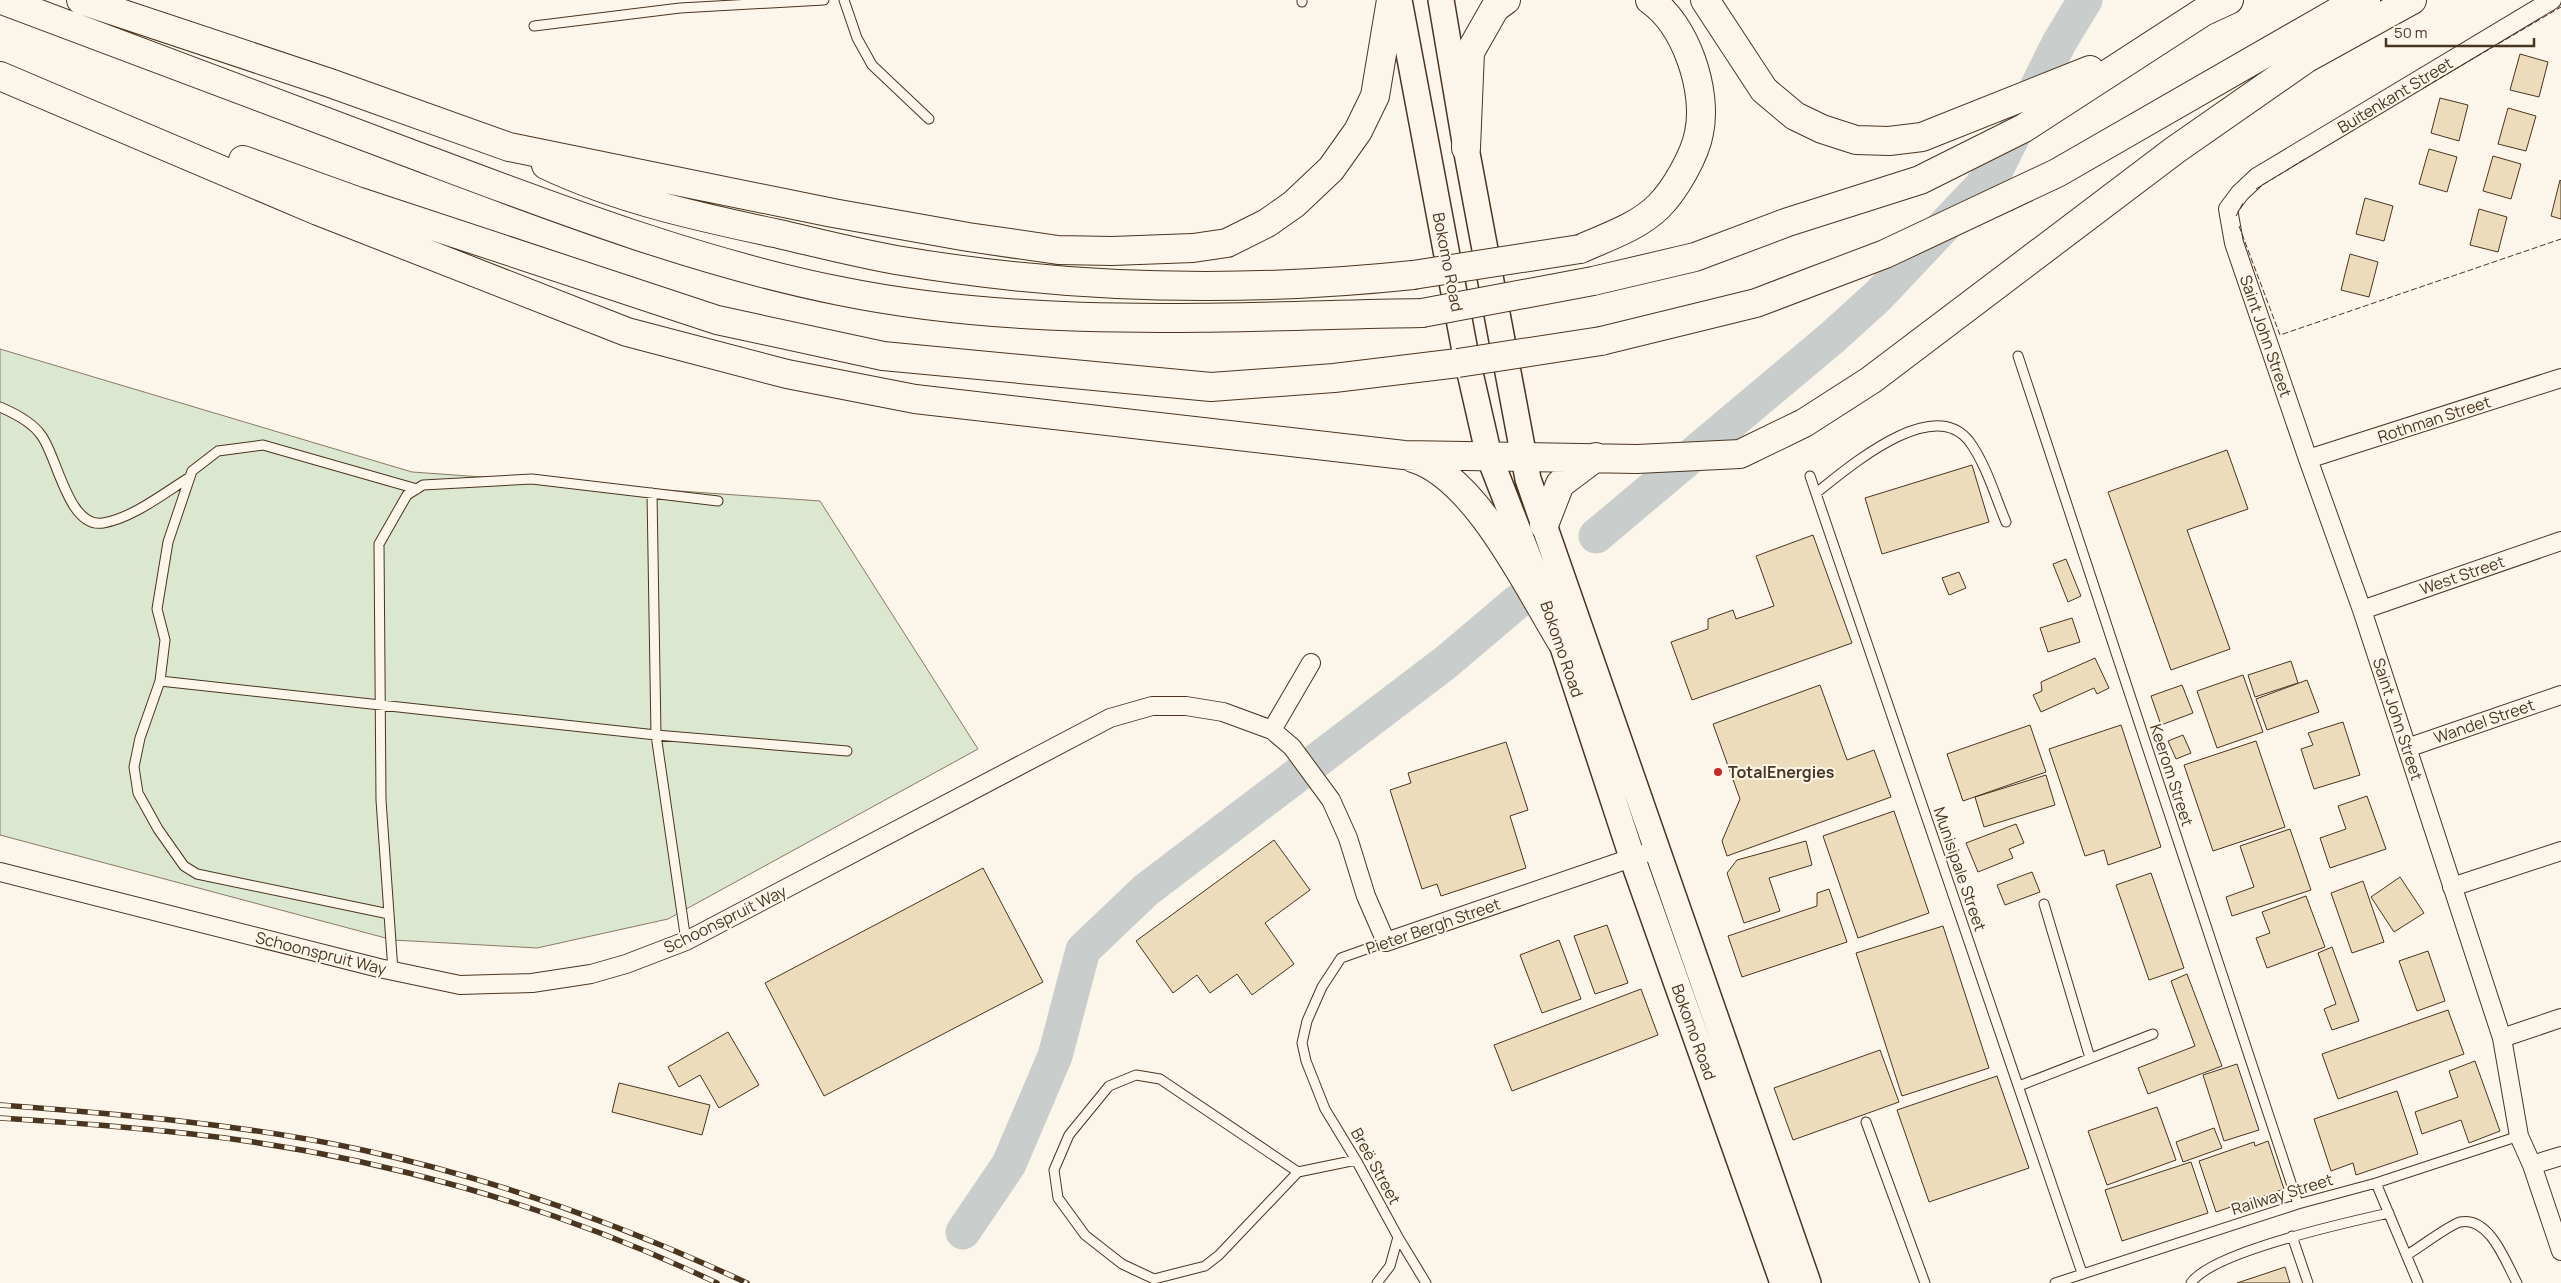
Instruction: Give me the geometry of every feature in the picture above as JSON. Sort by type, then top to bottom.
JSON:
[{"type":"highway","points":[[2,0],[526,197],[737,267],[841,292],[925,305],[1019,315],[1117,317],[1422,313],[1592,282],[1695,257],[1788,222],[1920,180],[2024,128],[2203,12],[2229,0]]},
{"type":"highway","points":[[81,0],[330,83],[509,147],[582,182],[685,214],[896,260],[1035,278],[1183,286],[1332,284],[1413,275],[1580,249],[1626,229],[1659,206],[1685,170],[1700,133],[1700,104],[1695,66],[1670,21],[1650,0]]},
{"type":"highway","points":[[509,147],[833,213],[968,237],[1058,250],[1193,248],[1227,243],[1268,223],[1294,204],[1331,169],[1358,131],[1377,88],[1391,0]]},
{"type":"highway","points":[[1466,148],[1470,52],[1495,8],[1506,0]]},
{"type":"highway","points":[[1705,0],[1764,90],[1795,116],[1822,129],[1856,140],[1888,141],[1922,137],[2144,49]]},
{"type":"highway","points":[[0,75],[357,201],[717,320],[883,356],[1210,387],[1334,378],[1458,363],[1601,341],[1756,303],[1886,254],[2057,173],[2337,12],[2366,0]]},
{"type":"highway","points":[[0,75],[318,210],[627,332],[787,374],[915,399],[1404,454],[1637,459],[1740,454],[1804,423],[1871,380],[2175,150],[2307,58],[2412,0]]},
{"type":"highway","points":[[1404,454],[1436,467],[1483,514],[1561,641]]},
{"type":"highway","points":[[1544,525],[1560,484],[1596,457]]},
{"type":"main road","name":"Bokomo Road","points":[[1399,0],[1465,351],[1489,456],[1561,641],[1632,858],[1783,1283]]},
{"type":"main road","name":"Bokomo Road","points":[[1441,0],[1466,148],[1528,479],[1808,1283]]},
{"type":"street","name":"Buitenkant Street","points":[[2240,193],[2257,177],[2552,0]]},
{"type":"street","name":"Saint John Street","points":[[2240,193],[2228,209],[2234,243],[2308,460],[2362,610],[2502,1038],[2519,1136],[2532,1165],[2561,1251]]},
{"type":"street","name":"Rothman Street","points":[[2308,460],[2561,378]]},
{"type":"street","name":"West Street","points":[[2362,610],[2561,541]]},
{"type":"street","points":[[1272,730],[1311,663]]},
{"type":"street","name":"Wandel Street","points":[[2407,748],[2561,695]]},
{"type":"street","name":"Schoonspruit Way","points":[[0,872],[392,971],[460,985],[532,983],[608,969],[686,941],[1110,718],[1152,706],[1186,706],[1223,712],[1272,730],[1292,747],[1331,800],[1348,838],[1366,896],[1386,942]]},
{"type":"street","name":"Pieter Bergh Street","points":[[1386,942],[1658,850]]},
{"type":"street","points":[[2452,887],[2561,851]]},
{"type":"street","points":[[2502,1038],[2561,1018]]},
{"type":"street","points":[[2532,1165],[2561,1156]]},
{"type":"lane","points":[[534,26],[680,8],[824,0]]},
{"type":"lane","points":[[844,0],[857,38],[872,65],[929,118]]},
{"type":"lane","name":"Keerom Street","points":[[2018,356],[2298,1204]]},
{"type":"lane","points":[[0,407],[28,423],[41,435],[71,503],[85,519],[101,524],[129,513],[190,477]]},
{"type":"lane","points":[[1816,493],[1878,445],[1914,431],[1938,425],[1954,429],[1968,440],[1980,460],[2006,522]]},
{"type":"lane","points":[[389,914],[198,874],[184,866],[158,829],[138,793],[134,767],[140,738],[160,681],[165,640],[157,609],[168,542],[192,471],[218,451],[263,445],[417,489]]},
{"type":"lane","name":"Munisipale Street","points":[[1810,476],[2082,1273]]},
{"type":"lane","points":[[392,971],[381,800],[379,544],[407,495],[422,485],[532,479],[718,501]]},
{"type":"lane","points":[[652,493],[656,735],[686,941]]},
{"type":"lane","points":[[160,681],[656,735],[847,751]]},
{"type":"lane","points":[[2044,904],[2090,1058]]},
{"type":"lane","name":"Pieter Bergh Street","points":[[1306,1061],[1302,1043],[1307,1021],[1322,987],[1341,958],[1386,942]]},
{"type":"lane","points":[[2019,1086],[2153,1034]]},
{"type":"lane","name":"Breë Street","points":[[1306,1061],[1325,1109],[1426,1283]]},
{"type":"lane","points":[[1298,1172],[1160,1078],[1136,1075],[1109,1086],[1069,1135],[1054,1170],[1058,1198],[1085,1235],[1122,1264],[1154,1279],[1205,1266],[1219,1255],[1298,1172],[1356,1160]]},
{"type":"lane","points":[[1866,1122],[1925,1283]]},
{"type":"lane","name":"Railway Street","points":[[2055,1283],[2298,1204],[2376,1183],[2519,1136]]},
{"type":"lane","points":[[2376,1183],[2418,1283]]},
{"type":"lane","points":[[2191,1283],[2197,1274],[2292,1236],[2388,1213]]},
{"type":"lane","points":[[2407,1255],[2459,1222],[2472,1222],[2481,1226],[2494,1241],[2517,1283]]},
{"type":"lane","points":[[2292,1236],[2308,1283]]},
{"type":"lane","points":[[1377,1283],[1390,1266],[1398,1237]]},
{"type":"green space","points":[[0,349],[412,472],[820,501],[978,749],[668,919],[537,948],[393,940],[0,835]]},
{"type":"building","points":[[2520,54],[2548,62],[2539,97],[2510,90]]},
{"type":"building","points":[[2440,98],[2468,105],[2459,141],[2431,133]]},
{"type":"building","points":[[2508,108],[2536,116],[2526,151],[2498,144]]},
{"type":"building","points":[[2429,149],[2457,157],[2447,192],[2419,184]]},
{"type":"building","points":[[2493,156],[2521,164],[2511,199],[2483,191]]},
{"type":"building","points":[[2561,181],[2561,219],[2551,216]]},
{"type":"building","points":[[2365,198],[2393,206],[2384,241],[2356,234]]},
{"type":"building","points":[[2479,209],[2507,217],[2498,252],[2470,245]]},
{"type":"building","points":[[2350,254],[2378,262],[2369,297],[2341,290]]},
{"type":"building","points":[[2227,450],[2248,509],[2187,530],[2230,649],[2171,670],[2108,492]]},
{"type":"building","points":[[1972,465],[1989,522],[1882,554],[1865,498]]},
{"type":"building","points":[[1813,535],[1852,643],[1692,700],[1671,642],[1708,629],[1708,619],[1733,610],[1736,619],[1774,606],[1756,556]]},
{"type":"building","points":[[2066,559],[2081,596],[2068,602],[2053,564]]},
{"type":"building","points":[[1959,572],[1966,588],[1949,595],[1942,578]]},
{"type":"building","points":[[2072,618],[2080,642],[2048,652],[2040,628]]},
{"type":"building","points":[[2095,658],[2109,688],[2097,694],[2094,688],[2041,712],[2033,695],[2042,691],[2041,682]]},
{"type":"building","points":[[2291,661],[2298,683],[2255,697],[2248,675]]},
{"type":"building","points":[[2243,675],[2263,732],[2217,748],[2197,691]]},
{"type":"building","points":[[2307,680],[2319,712],[2267,730],[2256,699]]},
{"type":"building","points":[[1820,685],[1847,760],[1874,750],[1891,797],[1727,856],[1722,841],[1740,799],[1713,724]]},
{"type":"building","points":[[2182,685],[2193,713],[2161,725],[2151,696]]},
{"type":"building","points":[[2343,722],[2360,775],[2314,789],[2301,749],[2313,745],[2308,733]]},
{"type":"building","points":[[2030,725],[2046,772],[1963,801],[1947,754]]},
{"type":"building","points":[[2121,725],[2161,847],[2108,865],[2104,850],[2085,856],[2049,749]]},
{"type":"building","points":[[2183,735],[2191,753],[2176,759],[2168,741]]},
{"type":"building","points":[[2256,741],[2285,827],[2213,851],[2184,765]]},
{"type":"building","points":[[1506,742],[1528,810],[1510,816],[1526,868],[1441,896],[1437,884],[1422,889],[1390,790],[1411,783],[1408,773]]},
{"type":"building","points":[[2046,775],[2055,805],[1984,827],[1975,797]]},
{"type":"building","points":[[2367,796],[2386,849],[2330,868],[2320,838],[2346,829],[2338,806]]},
{"type":"building","points":[[1894,811],[1929,913],[1858,938],[1823,836]]},
{"type":"building","points":[[2016,824],[2024,843],[2009,849],[2013,858],[1978,872],[1966,843]]},
{"type":"building","points":[[2290,829],[2311,890],[2232,916],[2226,897],[2254,887],[2240,846]]},
{"type":"building","points":[[1274,840],[1310,890],[1265,923],[1294,964],[1252,995],[1237,974],[1210,993],[1197,975],[1173,993],[1136,941]]},
{"type":"building","points":[[1806,841],[1812,865],[1769,878],[1780,911],[1744,923],[1727,873],[1737,860]]},
{"type":"building","points":[[983,868],[1043,982],[824,1096],[765,983]]},
{"type":"building","points":[[2032,872],[2040,892],[2005,905],[1997,885]]},
{"type":"building","points":[[2151,873],[2184,968],[2149,980],[2116,885]]},
{"type":"building","points":[[2400,877],[2424,913],[2394,932],[2371,897]]},
{"type":"building","points":[[2363,881],[2384,942],[2352,953],[2331,893]]},
{"type":"building","points":[[1829,889],[1847,942],[1742,977],[1728,936],[1817,906],[1817,893]]},
{"type":"building","points":[[2306,896],[2325,947],[2267,968],[2256,938],[2270,933],[2262,912]]},
{"type":"building","points":[[1607,925],[1628,983],[1595,994],[1574,936]]},
{"type":"building","points":[[1943,926],[1989,1068],[1902,1096],[1856,953]]},
{"type":"building","points":[[1559,940],[1581,999],[1542,1013],[1520,955]]},
{"type":"building","points":[[2332,947],[2359,1021],[2332,1030],[2324,1009],[2336,1004],[2318,953]]},
{"type":"building","points":[[2428,951],[2445,1001],[2417,1011],[2399,961]]},
{"type":"building","points":[[2187,974],[2222,1066],[2148,1094],[2138,1068],[2195,1046],[2171,981]]},
{"type":"building","points":[[1641,989],[1658,1035],[1512,1091],[1494,1045]]},
{"type":"building","points":[[2448,1010],[2464,1054],[2338,1099],[2322,1054]]},
{"type":"building","points":[[728,1032],[759,1085],[719,1108],[700,1075],[679,1087],[668,1067]]},
{"type":"building","points":[[1880,1050],[1899,1102],[1793,1140],[1774,1088]]},
{"type":"building","points":[[2475,1061],[2500,1131],[2469,1143],[2461,1120],[2422,1134],[2415,1112],[2458,1097],[2449,1071]]},
{"type":"building","points":[[2237,1064],[2259,1130],[2224,1141],[2203,1075]]},
{"type":"building","points":[[1997,1076],[2029,1168],[1929,1202],[1897,1110]]},
{"type":"building","points":[[619,1083],[710,1105],[702,1135],[612,1112]]},
{"type":"building","points":[[2397,1091],[2418,1154],[2356,1175],[2353,1163],[2331,1171],[2314,1119]]},
{"type":"building","points":[[2157,1107],[2176,1160],[2107,1185],[2088,1131]]},
{"type":"building","points":[[2214,1128],[2222,1148],[2183,1162],[2176,1142]]},
{"type":"building","points":[[2268,1141],[2284,1189],[2216,1212],[2199,1161],[2254,1142],[2255,1146]]},
{"type":"building","points":[[2191,1162],[2208,1213],[2122,1241],[2105,1190]]},
{"type":"building","points":[[2285,1267],[2290,1283],[2237,1283]]},
{"type":"waterway","points":[[1596,536],[1834,336],[1878,296],[1995,172],[2059,43],[2085,0]]},
{"type":"waterway","points":[[963,1232],[1009,1164],[1055,1056],[1083,950],[1146,890],[1445,663],[1517,602]]},
{"type":"railway","points":[[0,1105],[135,1116],[225,1126],[358,1149],[458,1174],[556,1205],[653,1242],[747,1283]]},
{"type":"railway","points":[[0,1118],[192,1134],[260,1143],[394,1169],[526,1207],[655,1255],[717,1283]]},
{"type":"fence","points":[[2425,87],[2561,7]]},
{"type":"fence","points":[[2256,189],[2305,159]]},
{"type":"fence","points":[[2236,216],[2243,203]]},
{"type":"fence","points":[[2239,226],[2280,335],[2561,239]]},
{"type":"place","name":"TotalEnergies","points":[[1718,772]]}]
